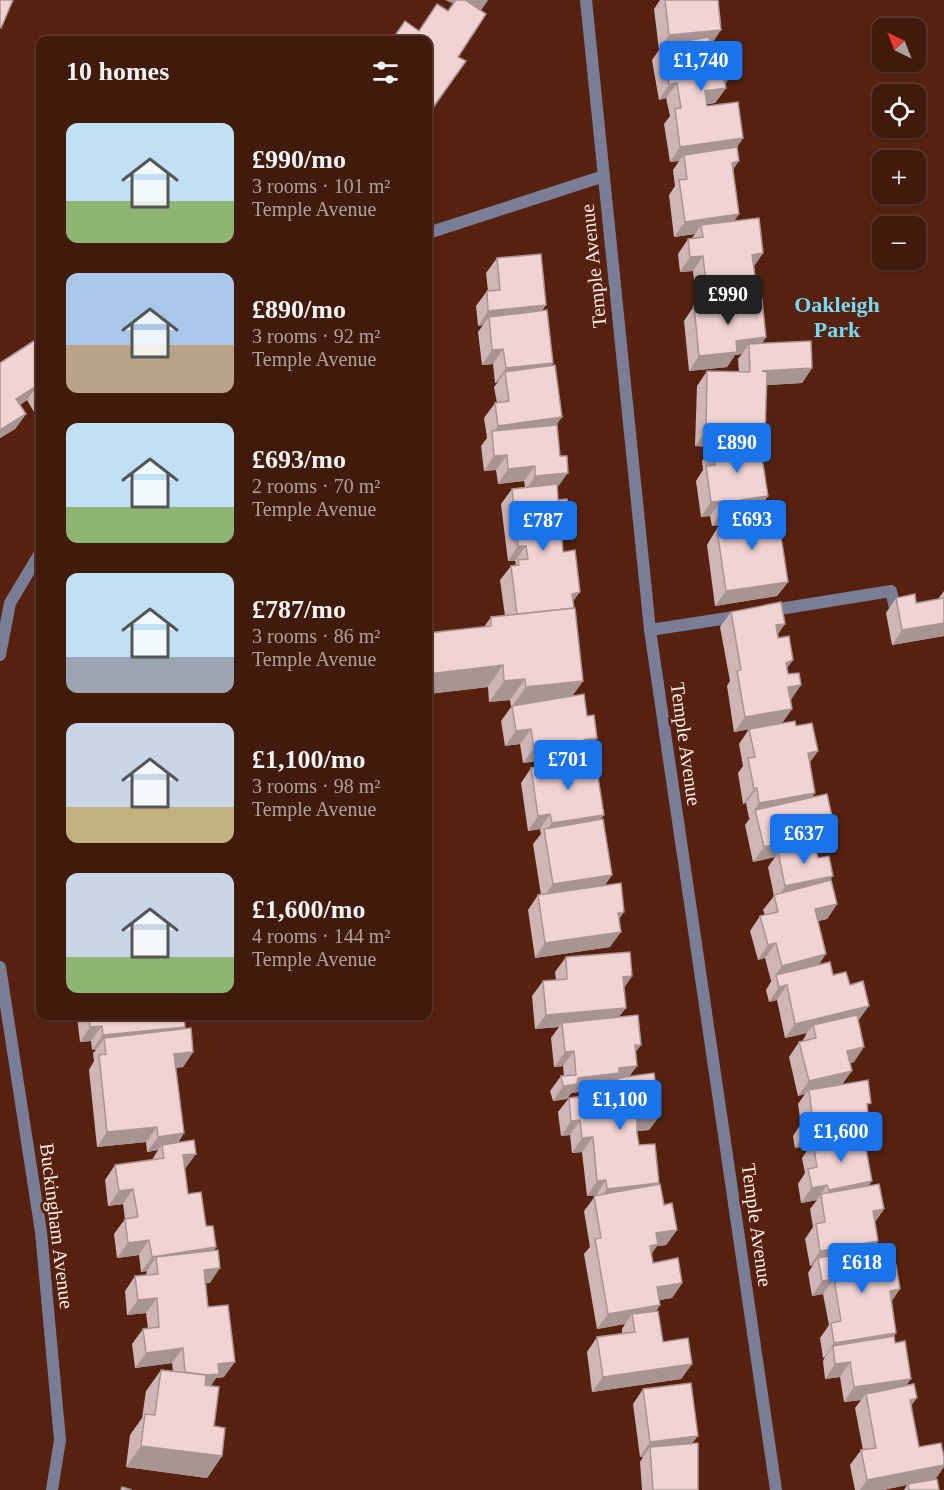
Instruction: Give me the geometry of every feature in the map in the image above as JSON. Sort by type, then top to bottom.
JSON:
[{"type":"street","name":"Temple Avenue","points":[[586,0],[650,630],[776,1490]]},
{"type":"street","points":[[432,232],[604,176]]},
{"type":"street","points":[[0,655],[5,604],[36,559]]},
{"type":"street","points":[[650,630],[891,591],[895,608]]},
{"type":"street","name":"Buckingham Avenue","points":[[0,967],[42,1243],[60,1440],[52,1490]]},
{"type":"building","points":[[0,0],[13,0],[1,28],[0,27]]},
{"type":"building","points":[[456,0],[465,0],[486,14],[458,57],[466,61],[434,106],[432,104],[432,36],[395,36],[405,21],[419,31],[437,4],[448,11]]},
{"type":"building","points":[[665,0],[718,0],[721,30],[669,35]]},
{"type":"building","points":[[709,37],[710,48],[727,45],[732,74],[723,75],[726,88],[705,91],[707,106],[738,102],[743,138],[680,147],[675,109],[681,108],[677,83],[669,85],[662,45]]},
{"type":"building","points":[[737,147],[739,161],[732,163],[739,214],[685,222],[679,180],[687,179],[684,155]]},
{"type":"building","points":[[759,218],[763,253],[752,255],[755,276],[742,277],[745,293],[719,296],[717,283],[706,284],[703,256],[690,257],[688,239],[703,237],[701,225]]},
{"type":"building","points":[[541,254],[546,305],[488,311],[487,291],[500,290],[497,258]]},
{"type":"building","points":[[762,299],[766,337],[736,341],[737,352],[699,356],[694,306]]},
{"type":"building","points":[[547,310],[553,363],[506,368],[503,349],[492,350],[489,317]]},
{"type":"building","points":[[36,340],[36,386],[16,399],[26,414],[0,430],[0,363]]},
{"type":"building","points":[[811,341],[812,368],[762,371],[767,372],[765,433],[706,431],[707,371],[750,372],[749,344]]},
{"type":"building","points":[[555,365],[562,417],[498,426],[495,403],[509,401],[505,372]]},
{"type":"building","points":[[557,425],[560,456],[567,456],[568,473],[535,476],[535,466],[508,469],[507,455],[494,456],[492,431]]},
{"type":"building","points":[[759,438],[768,496],[741,500],[742,508],[722,511],[721,501],[711,502],[706,466],[715,465],[713,446]]},
{"type":"building","points":[[557,484],[558,500],[567,499],[570,524],[561,526],[563,552],[575,550],[580,592],[572,594],[574,608],[517,614],[511,566],[519,565],[518,560],[528,559],[526,546],[518,546],[512,489]]},
{"type":"building","points":[[777,510],[788,582],[726,591],[717,530],[725,529],[724,518]]},
{"type":"building","points":[[915,594],[916,603],[944,598],[944,623],[902,630],[896,598]]},
{"type":"building","points":[[781,602],[785,624],[776,625],[778,638],[789,636],[793,660],[786,663],[788,674],[799,673],[801,685],[788,687],[792,709],[745,717],[737,671],[741,670],[731,612]]},
{"type":"building","points":[[575,608],[583,681],[526,687],[525,679],[504,681],[503,665],[432,674],[432,633],[491,626],[491,617]]},
{"type":"building","points":[[584,694],[587,716],[594,715],[597,738],[584,740],[586,753],[557,757],[556,745],[534,748],[531,729],[516,731],[512,706]]},
{"type":"building","points":[[795,721],[796,726],[812,723],[818,751],[808,753],[815,793],[759,803],[748,758],[755,757],[749,729]]},
{"type":"building","points":[[595,758],[604,815],[552,823],[550,814],[538,816],[531,768]]},
{"type":"building","points":[[827,794],[835,830],[764,847],[755,810]]},
{"type":"building","points":[[603,819],[612,875],[553,884],[544,829]]},
{"type":"building","points":[[815,844],[818,858],[829,856],[833,876],[785,886],[778,852]]},
{"type":"building","points":[[831,880],[837,904],[815,909],[826,954],[782,966],[776,943],[768,945],[760,916],[778,912],[774,895]]},
{"type":"building","points":[[621,883],[624,912],[618,913],[621,932],[545,943],[538,895]]},
{"type":"building","points":[[630,952],[632,976],[623,977],[626,1008],[546,1015],[543,981],[567,979],[566,957]]},
{"type":"building","points":[[830,962],[833,975],[846,972],[850,985],[863,981],[869,1006],[795,1024],[787,985],[779,987],[776,975]]},
{"type":"building","points":[[638,1015],[641,1045],[635,1045],[637,1066],[619,1068],[619,1073],[578,1078],[577,1084],[563,1086],[561,1076],[576,1075],[574,1051],[565,1052],[562,1023]]},
{"type":"building","points":[[857,1015],[864,1047],[847,1051],[852,1071],[809,1081],[799,1042],[816,1038],[813,1025]]},
{"type":"building","points":[[89,1020],[184,1020],[185,1027],[103,1035],[102,1026],[90,1027]]},
{"type":"building","points":[[191,1028],[193,1052],[174,1054],[184,1133],[158,1137],[157,1127],[107,1132],[99,1055],[106,1054],[104,1038]]},
{"type":"building","points":[[654,1073],[660,1115],[637,1118],[637,1133],[639,1145],[655,1144],[659,1183],[607,1189],[606,1180],[597,1181],[593,1137],[582,1138],[580,1120],[571,1121],[569,1098],[620,1092],[618,1078]]},
{"type":"building","points":[[868,1080],[871,1103],[867,1104],[869,1123],[806,1133],[804,1121],[813,1120],[809,1090]]},
{"type":"building","points":[[863,1133],[872,1181],[829,1190],[827,1185],[812,1188],[808,1169],[817,1167],[813,1143]]},
{"type":"building","points":[[194,1140],[196,1154],[183,1155],[188,1194],[201,1192],[206,1226],[213,1226],[216,1247],[152,1257],[149,1240],[128,1243],[125,1219],[138,1217],[133,1189],[119,1191],[115,1165],[164,1158],[162,1145]]},
{"type":"building","points":[[660,1184],[664,1205],[672,1203],[677,1230],[656,1233],[658,1244],[650,1246],[653,1263],[678,1258],[682,1283],[657,1287],[660,1305],[608,1314],[595,1239],[601,1238],[594,1196]]},
{"type":"building","points":[[879,1184],[884,1209],[873,1211],[878,1241],[820,1251],[816,1224],[825,1222],[821,1194]]},
{"type":"building","points":[[880,1247],[884,1267],[896,1265],[900,1289],[890,1291],[896,1333],[834,1343],[831,1323],[841,1321],[834,1279],[822,1281],[818,1258]]},
{"type":"building","points":[[218,1250],[220,1268],[204,1270],[208,1307],[228,1305],[235,1362],[218,1364],[219,1374],[185,1372],[183,1348],[146,1353],[143,1329],[159,1327],[157,1298],[138,1300],[135,1276],[158,1274],[156,1257]]},
{"type":"building","points":[[658,1311],[663,1342],[688,1338],[692,1364],[603,1377],[597,1337],[635,1332],[632,1314]]},
{"type":"building","points":[[894,1336],[895,1343],[905,1341],[911,1379],[854,1387],[850,1362],[835,1364],[833,1346]]},
{"type":"building","points":[[161,1370],[206,1375],[205,1385],[219,1387],[214,1426],[225,1428],[222,1456],[141,1446],[145,1414],[155,1415]]},
{"type":"building","points":[[691,1383],[698,1436],[650,1442],[643,1389]]},
{"type":"building","points":[[914,1384],[917,1398],[910,1400],[919,1447],[941,1443],[944,1465],[867,1480],[861,1450],[876,1448],[866,1394]]},
{"type":"building","points":[[698,1443],[698,1490],[653,1490],[650,1447]]},
{"type":"building","points":[[937,1479],[939,1490],[909,1490],[908,1484]]},
{"type":"district","name":"Oakleigh Park","points":[[837,316]]}]
